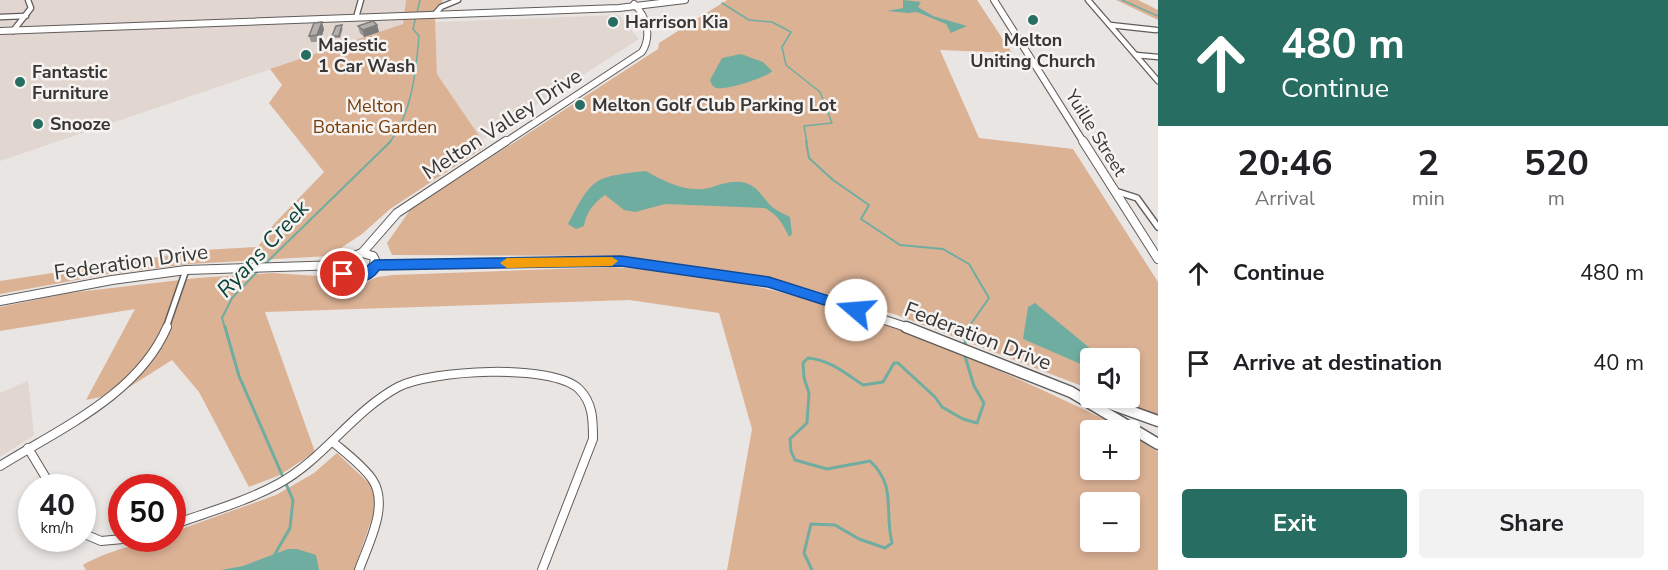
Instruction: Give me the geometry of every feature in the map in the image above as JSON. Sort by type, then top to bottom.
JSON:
[{"type":"main road","points":[[440,12],[619,8],[665,0]]},
{"type":"main road","points":[[0,30],[635,5],[683,0]]},
{"type":"main road","points":[[619,8],[640,14],[651,7],[683,0]]},
{"type":"main road","name":"Yuille Street","points":[[994,0],[1158,259]]},
{"type":"main road","name":"Melton Valley Drive","points":[[635,5],[645,23]]},
{"type":"main road","points":[[343,17],[356,25],[389,16],[418,13]]},
{"type":"main road","points":[[15,29],[357,15],[389,16]]},
{"type":"main road","points":[[362,253],[373,256],[375,265],[367,274],[354,278],[343,274],[341,265],[349,256],[362,253]]},
{"type":"main road","name":"Federation Drive","points":[[375,265],[621,261],[769,282],[899,324],[1071,392],[1158,444]]},
{"type":"main road","name":"Federation Drive","points":[[0,301],[112,280],[186,270],[341,265]]},
{"type":"main road","name":"Federation Drive","points":[[1071,392],[1080,394]]},
{"type":"main road","name":"Federation Drive","points":[[1121,408],[1158,422]]},
{"type":"street","points":[[15,29],[31,8],[28,0]]},
{"type":"street","points":[[357,15],[361,0]]},
{"type":"street","points":[[1088,0],[1158,81]]},
{"type":"street","points":[[440,12],[456,1]]},
{"type":"street","points":[[440,12],[456,1]]},
{"type":"street","points":[[0,17],[26,16]]},
{"type":"street","name":"Melton Valley Drive","points":[[362,253],[397,213],[639,55],[648,43],[645,23]]},
{"type":"street","points":[[1110,25],[1156,30]]},
{"type":"street","points":[[1136,55],[1158,57]]},
{"type":"street","name":"Yuille Street","points":[[1114,191],[1132,193],[1141,200],[1158,227]]},
{"type":"street","points":[[0,466],[92,408],[137,373],[161,338],[186,270]]},
{"type":"street","points":[[186,520],[279,483],[307,466],[381,397],[399,386],[424,376],[446,373],[544,373],[565,380],[580,390],[594,419],[593,439],[542,570]]},
{"type":"street","points":[[334,443],[364,472],[378,491],[379,505],[359,570]]},
{"type":"street","points":[[28,448],[44,474]]},
{"type":"shaded area","points":[[0,0],[406,0],[403,24],[0,161]]},
{"type":"shaded area","points":[[903,0],[921,2],[918,7],[933,16],[967,26],[951,33],[946,24],[917,12],[887,11],[903,8]]},
{"type":"shaded area","points":[[619,15],[639,39],[482,140],[437,74],[435,22]]},
{"type":"shaded area","points":[[741,54],[763,62],[772,71],[763,77],[736,86],[716,88],[710,80],[722,58]]},
{"type":"shaded area","points":[[646,171],[668,183],[684,188],[701,189],[733,182],[751,185],[772,207],[790,217],[792,234],[789,237],[780,220],[765,208],[665,204],[635,212],[624,210],[605,195],[591,208],[584,226],[576,229],[568,224],[583,197],[596,182],[615,175]]},
{"type":"shaded area","points":[[1035,303],[1090,348],[1080,348],[1080,364],[1023,339],[1028,307]]},
{"type":"shaded area","points":[[28,381],[34,435],[0,457],[0,393]]},
{"type":"shaded area","points":[[288,549],[297,549],[316,555],[319,570],[221,570],[243,566]]},
{"type":"green space","name":"Melton Botanic Garden","points":[[406,0],[443,0],[435,16],[437,74],[486,146],[390,209],[362,234],[329,256],[189,264],[109,274],[0,294],[0,281],[203,250],[258,247],[274,224],[324,172],[269,103],[282,85],[270,69],[403,24]]},
{"type":"green space","points":[[727,0],[977,0],[1012,53],[940,50],[979,138],[1073,149],[1158,282],[1158,415],[1139,408],[1140,348],[1080,348],[1080,385],[897,315],[768,277],[625,256],[392,255],[387,243],[410,210],[658,49],[659,43]]},
{"type":"green space","points":[[1116,0],[1138,0],[1158,10],[1158,20]]},
{"type":"green space","points":[[611,267],[666,271],[739,283],[794,296],[901,330],[1006,373],[1106,420],[1080,420],[1080,480],[1140,480],[1140,440],[1158,452],[1158,570],[727,570],[752,429],[719,313],[629,300],[265,312],[315,452],[280,475],[249,487],[199,392],[172,360],[120,393],[86,400],[135,309],[0,331],[0,307],[69,293],[197,278],[273,273],[318,276],[356,287],[377,277]]},
{"type":"green space","points":[[337,453],[374,488],[377,504],[354,570],[86,570],[83,565],[113,552],[186,552],[186,527],[276,495],[314,473]]},
{"type":"building","points":[[373,21],[377,25],[363,30],[358,26]]},
{"type":"building","points":[[322,22],[317,35],[309,36],[314,23]]},
{"type":"building","points":[[342,25],[339,36],[332,36],[336,26]]},
{"type":"waterway","name":"Ryans Creek","points":[[389,143],[403,119],[412,92],[419,36],[413,29],[420,0]]},
{"type":"waterway","points":[[1122,0],[1158,16]]},
{"type":"waterway","points":[[722,3],[749,20],[772,22],[791,32],[782,47],[786,65],[820,92],[832,123],[804,126],[807,143]]},
{"type":"waterway","points":[[806,141],[809,158],[833,180],[869,205],[861,219],[900,245],[943,249],[969,264],[989,298],[968,328]]},
{"type":"waterway","name":"Ryans Creek","points":[[265,264],[389,143]]},
{"type":"waterway","name":"Ryans Creek","points":[[225,328],[222,318],[232,298],[259,270]]},
{"type":"waterway","name":"Ryans Creek","points":[[225,327],[239,376],[293,500],[290,528],[275,554]]},
{"type":"waterway","points":[[965,347],[966,331],[969,327]]},
{"type":"waterway","points":[[812,570],[804,553],[811,524],[835,525],[859,539],[885,548],[892,543],[887,489],[878,470],[870,461],[827,469],[795,460],[791,451],[790,439],[807,423],[809,393],[804,378],[803,363],[808,358],[823,361],[863,385],[883,382],[894,363],[898,363],[935,397],[942,407],[963,419],[977,423],[984,403],[974,386],[964,353]]},
{"type":"slow traffic","points":[[507,263],[612,261]]},
{"type":"place","name":"Melton Uniting Church","points":[[1033,20]]},
{"type":"place","name":"Harrison Kia","points":[[613,22]]},
{"type":"place","name":"Majestic 1 Car Wash","points":[[306,55]]},
{"type":"place","name":"Fantastic Furniture","points":[[20,82]]},
{"type":"place","name":"Melton Golf Club Parking Lot","points":[[580,105]]},
{"type":"place","name":"Snooze","points":[[38,124]]},
{"type":"route","points":[[343,274],[347,277],[361,277],[372,270],[375,265],[621,261],[769,282],[856,310]]}]
